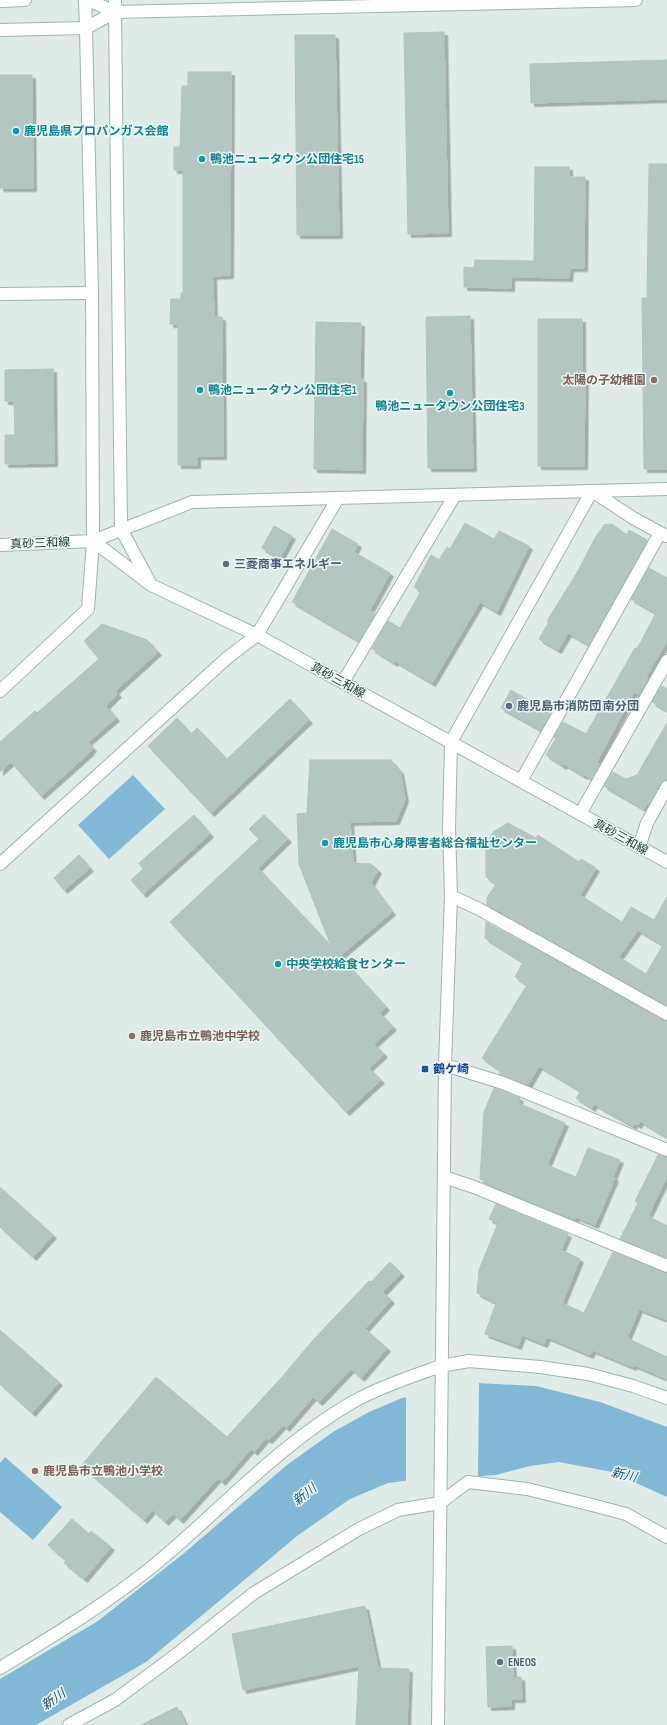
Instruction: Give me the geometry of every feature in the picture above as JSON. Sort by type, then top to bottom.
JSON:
[{"type":"street","points":[[0,0],[25,0]]},
{"type":"street","points":[[0,691],[88,608],[93,541],[92,293],[86,0],[115,6],[636,0]]},
{"type":"street","points":[[0,30],[86,28],[115,6]]},
{"type":"street","points":[[115,6],[121,530],[151,585]]},
{"type":"street","points":[[0,294],[92,293]]},
{"type":"street","points":[[93,541],[192,502],[667,489]]},
{"type":"street","points":[[521,782],[664,535],[633,518],[592,491]]},
{"type":"street","points":[[438,1725],[445,1065],[451,896],[451,742],[592,491]]},
{"type":"street","points":[[343,682],[455,495]]},
{"type":"street","points":[[0,848],[4,860],[227,658],[257,635],[338,498]]},
{"type":"street","name":"真砂三和線","points":[[0,545],[93,541],[151,585],[257,635],[667,862]]},
{"type":"street","points":[[580,814],[667,661]]},
{"type":"street","points":[[638,847],[647,823],[667,787]]},
{"type":"street","points":[[451,896],[479,909],[667,1014]]},
{"type":"street","points":[[445,1065],[503,1083],[667,1150]]},
{"type":"street","points":[[444,1177],[481,1190],[667,1266]]},
{"type":"street","points":[[0,1668],[111,1597],[158,1562],[280,1453],[334,1414],[353,1402],[411,1377],[441,1366],[469,1361],[581,1373],[633,1386],[667,1398]]},
{"type":"street","points":[[69,1725],[115,1700],[181,1651],[254,1593],[359,1529],[398,1510],[440,1503],[468,1482],[527,1489],[626,1514],[667,1537]]},
{"type":"water","points":[[133,775],[165,809],[109,859],[78,825]]},
{"type":"water","name":"新川","points":[[478,1383],[536,1386],[600,1402],[667,1427],[667,1497],[612,1472],[559,1462],[530,1466],[496,1475],[388,1483],[350,1499],[297,1536],[146,1662],[36,1725],[0,1725],[0,1679],[98,1621],[183,1554],[287,1465],[333,1432],[369,1412],[402,1398]]},
{"type":"water","points":[[5,1457],[62,1507],[33,1540],[0,1512],[0,1463]]},
{"type":"pier","points":[[479,1381],[478,1478],[406,1483],[406,1396]]},
{"type":"building","points":[[444,32],[448,233],[408,234],[404,33]]},
{"type":"building","points":[[295,35],[335,35],[339,235],[297,235]]},
{"type":"building","points":[[667,60],[667,99],[531,103],[530,64]]},
{"type":"building","points":[[188,72],[231,72],[230,275],[213,276],[214,317],[222,317],[223,456],[197,456],[197,465],[178,465],[178,324],[170,324],[171,299],[181,299],[181,293],[183,293],[183,170],[174,170],[174,147],[180,147],[182,86],[188,86]]},
{"type":"building","name":"鹿児島県プロパンガス会館","points":[[0,75],[32,75],[33,188],[0,188]]},
{"type":"building","name":"太陽の子幼稚園","points":[[649,164],[667,164],[667,469],[644,469],[642,298],[647,298]]},
{"type":"building","points":[[535,167],[569,167],[569,177],[585,177],[584,268],[570,268],[569,278],[511,277],[511,288],[464,287],[464,267],[474,268],[475,260],[534,261]]},
{"type":"building","name":"鴨池ニュータウン公団住宅3","points":[[470,316],[473,468],[428,468],[426,317]]},
{"type":"building","points":[[538,319],[582,319],[582,375],[585,375],[584,466],[538,466]]},
{"type":"building","points":[[316,322],[361,323],[360,379],[363,379],[362,470],[314,469]]},
{"type":"building","points":[[53,369],[54,463],[5,464],[5,435],[15,435],[14,401],[5,401],[5,370]]},
{"type":"building","points":[[465,523],[494,539],[499,531],[529,546],[497,612],[480,602],[432,683],[395,661],[394,663],[372,649],[388,621],[400,628],[421,591],[414,587],[431,555],[439,560],[447,547],[450,549]]},
{"type":"building","points":[[612,524],[627,535],[629,530],[647,540],[589,645],[568,633],[558,650],[539,639],[549,622],[547,621],[578,571],[595,538],[604,525]]},
{"type":"building","points":[[274,526],[292,536],[280,558],[262,548]]},
{"type":"building","points":[[332,529],[358,544],[354,552],[390,573],[370,610],[375,613],[359,641],[292,602]]},
{"type":"building","points":[[649,568],[667,578],[667,641],[646,677],[648,678],[639,695],[634,692],[597,762],[600,764],[591,779],[564,764],[563,766],[546,755],[563,722],[586,734],[635,648],[637,649],[656,613],[631,599]]},
{"type":"building","points":[[102,624],[147,640],[158,652],[115,691],[118,694],[106,706],[116,718],[88,742],[93,748],[89,753],[41,796],[11,762],[0,772],[0,742],[35,711],[37,713],[99,659],[84,641]]},
{"type":"building","points":[[661,686],[667,689],[667,711],[652,702]]},
{"type":"building","points":[[511,690],[528,700],[527,702],[550,714],[541,730],[501,708]]},
{"type":"building","points":[[290,699],[309,720],[211,813],[148,746],[177,718],[191,734],[197,728],[227,759]]},
{"type":"building","points":[[667,723],[667,780],[660,783],[649,805],[647,804],[644,809],[604,786],[613,772],[626,779],[637,775]]},
{"type":"building","name":"中央学校給食センター","points":[[310,760],[391,760],[400,771],[405,799],[396,821],[350,822],[353,863],[371,864],[378,870],[371,883],[392,912],[340,956],[386,1007],[380,1013],[393,1027],[374,1044],[384,1054],[369,1068],[381,1080],[346,1112],[170,922],[259,839],[249,829],[264,815],[288,839],[258,868],[331,946],[299,864],[297,814],[307,813]]},
{"type":"building","points":[[194,815],[210,834],[143,894],[131,880],[143,869],[139,863]]},
{"type":"building","points":[[508,823],[536,838],[538,835],[579,862],[581,859],[596,868],[580,895],[622,922],[631,907],[654,920],[667,897],[667,1005],[487,905],[487,898],[496,884],[486,877],[486,846],[493,832]],"holes":[[[638,930],[663,945],[646,974],[619,957]]]},
{"type":"building","points":[[79,855],[90,868],[64,890],[54,878]]},
{"type":"building","points":[[486,922],[667,1021],[667,1137],[640,1121],[638,1125],[634,1123],[633,1126],[594,1104],[592,1108],[576,1098],[581,1091],[539,1066],[528,1085],[499,1074],[501,1071],[482,1058],[527,985],[515,977],[523,962],[485,938]]},
{"type":"building","points":[[494,1088],[520,1098],[518,1103],[565,1123],[547,1165],[576,1177],[588,1148],[620,1160],[613,1177],[615,1178],[595,1225],[576,1217],[574,1220],[502,1190],[480,1179],[484,1112]]},
{"type":"building","points":[[658,1155],[667,1157],[667,1176],[648,1216],[667,1226],[667,1258],[620,1239],[638,1203],[635,1201]]},
{"type":"building","points":[[0,1187],[53,1235],[33,1257],[0,1227]]},
{"type":"building","points":[[496,1204],[568,1234],[561,1250],[580,1259],[562,1303],[584,1313],[613,1252],[667,1273],[667,1320],[639,1309],[627,1338],[667,1357],[667,1379],[592,1350],[590,1355],[547,1337],[544,1344],[522,1335],[518,1346],[485,1334],[496,1303],[477,1293],[479,1270],[498,1223],[489,1219]]},
{"type":"building","points":[[390,1262],[401,1273],[383,1292],[391,1300],[365,1329],[387,1348],[361,1378],[351,1369],[319,1402],[313,1397],[286,1428],[283,1425],[269,1440],[266,1438],[254,1452],[251,1449],[222,1482],[218,1478],[180,1520],[173,1514],[165,1522],[152,1510],[144,1520],[81,1466],[156,1377],[227,1437],[282,1377],[315,1338],[369,1281],[371,1282]]},
{"type":"building","points":[[0,1330],[59,1382],[32,1413],[0,1384]]},
{"type":"building","points":[[72,1519],[89,1534],[91,1531],[111,1547],[84,1579],[64,1563],[66,1561],[48,1545]]},
{"type":"building","points":[[365,1606],[378,1668],[409,1669],[407,1725],[356,1725],[359,1666],[243,1690],[232,1634]]},
{"type":"building","name":"ENEOS","points":[[512,1646],[513,1678],[521,1677],[522,1699],[511,1699],[511,1706],[488,1707],[486,1647]]},
{"type":"building","points":[[177,1707],[186,1725],[141,1725]]},
{"type":"place","name":"鹿児島県プロパンガス会館","points":[[16,131]]},
{"type":"place","name":"鴨池ニュータウン公団住宅15","points":[[202,159]]},
{"type":"place","name":"太陽の子幼稚園","points":[[654,380]]},
{"type":"place","name":"鴨池ニュータウン公団住宅1","points":[[200,390]]},
{"type":"place","name":"鴨池ニュータウン公団住宅3","points":[[450,393]]},
{"type":"place","name":"三菱商事エネルギー","points":[[226,564]]},
{"type":"place","name":"鹿児島市消防団 南分団","points":[[509,706]]},
{"type":"place","name":"鹿児島市心身障害者総合福祉センター","points":[[325,843]]},
{"type":"place","name":"中央学校給食センター","points":[[278,964]]},
{"type":"place","name":"鹿児島市立鴨池中学校","points":[[132,1036]]},
{"type":"place","name":"鶴ケ崎","points":[[425,1069]]},
{"type":"place","name":"鹿児島市立鴨池小学校","points":[[35,1471]]},
{"type":"place","name":"ENEOS","points":[[500,1662]]}]
